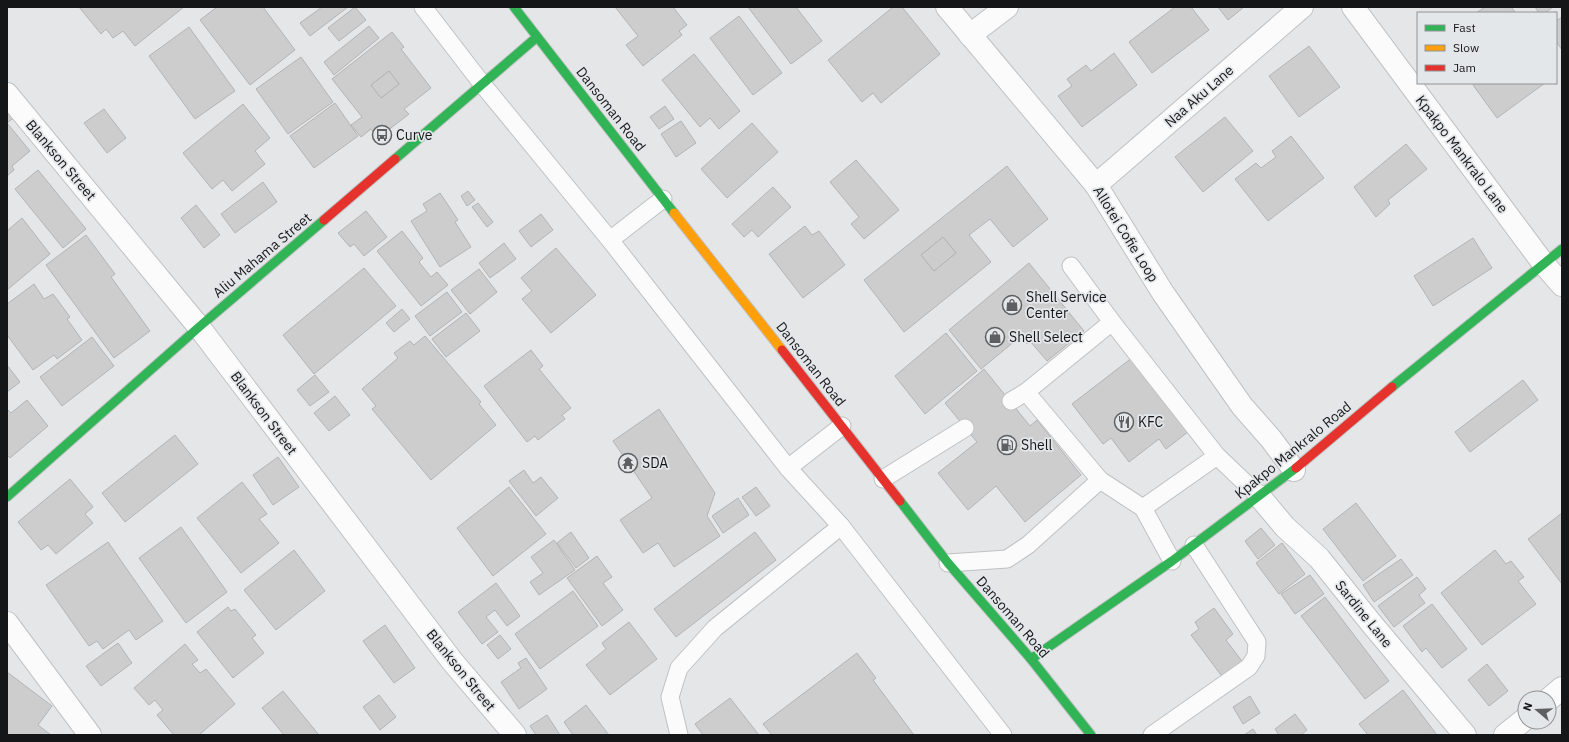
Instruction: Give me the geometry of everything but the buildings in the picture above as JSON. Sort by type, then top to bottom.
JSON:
[{"type":"street","name":"Dansoman Road","points":[[514,7],[948,563],[1031,659],[1090,735]]},
{"type":"street","name":"Allotei Cofie Loop","points":[[947,7],[1096,185],[1164,293],[1242,406],[1271,439],[1294,470]]},
{"type":"street","points":[[970,35],[1007,7]]},
{"type":"street","name":"Naa Aku Lane","points":[[1096,185],[1302,7]]},
{"type":"street","name":"Kpakpo Mankralo Lane","points":[[1353,7],[1543,263],[1562,285]]},
{"type":"street","name":"Aliu Mahama Street","points":[[7,497],[199,327],[483,85],[537,37]]},
{"type":"street","name":"Blankson Street","points":[[7,94],[199,327],[452,661],[515,735]]},
{"type":"street","name":"Kpakpo Mankralo Road","points":[[1031,659],[1172,561],[1294,470],[1543,263],[1562,249]]},
{"type":"street","name":"Sardine Lane","points":[[1259,496],[1285,527],[1319,558],[1371,623],[1465,735]]},
{"type":"street","points":[[7,622],[90,735]]},
{"type":"street","points":[[1505,735],[1517,725]]},
{"type":"lane","points":[[423,7],[483,85],[610,240],[788,468],[840,526],[1003,735]]},
{"type":"lane","points":[[610,240],[663,199]]},
{"type":"lane","points":[[1071,266],[1112,322],[1217,456],[1259,496]]},
{"type":"lane","points":[[1011,401],[1026,392],[1112,322]]},
{"type":"lane","points":[[1026,392],[1100,480],[1143,508],[1172,561]]},
{"type":"lane","points":[[788,468],[842,426]]},
{"type":"lane","points":[[883,479],[965,428]]},
{"type":"lane","points":[[1143,508],[1217,456]]},
{"type":"lane","points":[[948,563],[1007,559],[1028,545],[1100,480]]},
{"type":"lane","points":[[679,735],[670,697],[679,668],[715,628],[840,526]]},
{"type":"lane","points":[[1152,735],[1249,667],[1256,656],[1257,642],[1194,545]]},
{"type":"traffic: fast","points":[[514,7],[674,213]]},
{"type":"traffic: fast","points":[[395,159],[537,37]]},
{"type":"traffic: fast","points":[[7,497],[199,327],[324,220]]},
{"type":"traffic: fast","points":[[1392,387],[1562,249]]},
{"type":"traffic: fast","points":[[1031,659],[1172,561],[1296,468]]},
{"type":"traffic: fast","points":[[900,501],[948,563],[1031,659],[1091,735]]},
{"type":"traffic: slow","points":[[674,213],[782,350]]},
{"type":"traffic: jam","points":[[324,220],[395,159]]},
{"type":"traffic: jam","points":[[782,350],[900,501]]},
{"type":"traffic: jam","points":[[1296,468],[1392,387]]},
{"type":"place","name":"Curve","points":[[382,135]]},
{"type":"place","name":"Shell Service Center","points":[[1012,305]]},
{"type":"place","name":"Shell Select","points":[[995,337]]},
{"type":"place","name":"KFC","points":[[1124,422]]},
{"type":"place","name":"Shell","points":[[1007,445]]},
{"type":"place","name":"SDA","points":[[628,463]]}]
